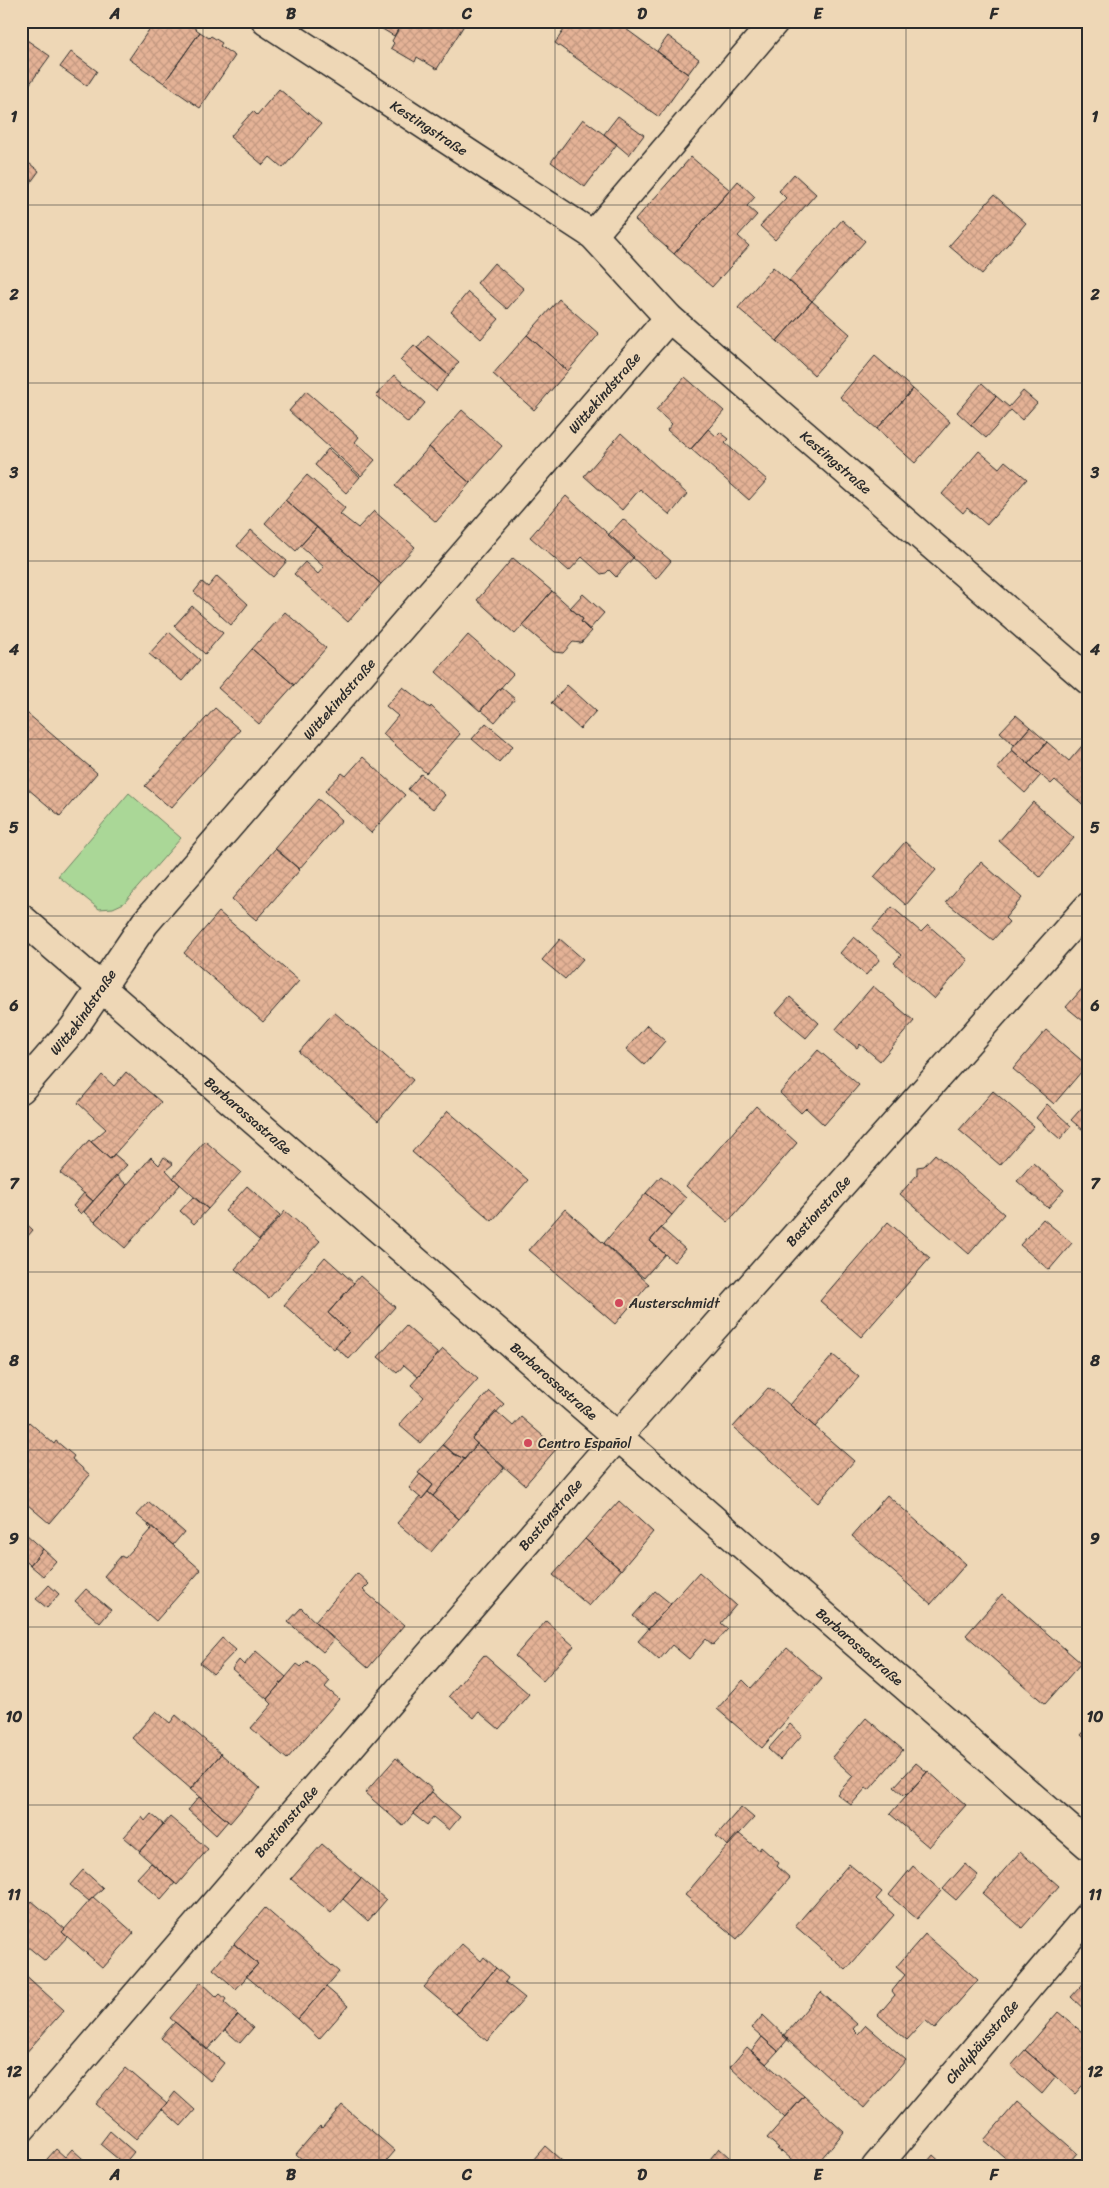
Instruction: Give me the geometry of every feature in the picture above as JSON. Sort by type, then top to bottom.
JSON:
[{"type":"street","name":"Kestingstraße","points":[[266,21],[593,235],[669,318],[1088,680]]},
{"type":"street","points":[[593,235],[775,21]]},
{"type":"street","name":"Wittekindstraße","points":[[21,1089],[73,1030],[145,923],[669,318]]},
{"type":"street","name":"Bastionstraße","points":[[21,2129],[618,1436],[1088,907]]},
{"type":"street","name":"Barbarossastraße","points":[[21,918],[102,986],[1088,1844]]},
{"type":"street","name":"Chalybäusstraße","points":[[876,2167],[1088,1916]]},
{"type":"green space","points":[[129,793],[181,838],[124,903],[113,908],[99,909],[58,876]]},
{"type":"building","points":[[84,21],[101,21],[96,29]]},
{"type":"building","points":[[155,21],[190,21],[192,23],[190,25],[200,32],[164,83],[129,59]]},
{"type":"building","points":[[375,21],[403,21],[394,36],[374,24]]},
{"type":"building","points":[[403,21],[466,22],[437,69],[417,57],[415,62],[391,48],[394,43],[392,41]]},
{"type":"building","points":[[570,21],[615,21],[689,75],[659,117],[555,43]]},
{"type":"building","points":[[200,32],[222,43],[220,46],[235,56],[200,108],[164,83]]},
{"type":"building","points":[[21,36],[50,56],[21,96]]},
{"type":"building","points":[[668,36],[699,59],[688,74],[657,51]]},
{"type":"building","points":[[71,52],[97,71],[87,86],[60,67]]},
{"type":"building","points":[[279,89],[321,124],[283,168],[270,157],[263,165],[230,137],[253,111],[257,115]]},
{"type":"building","points":[[618,116],[644,135],[629,155],[604,134]]},
{"type":"building","points":[[583,119],[617,144],[585,187],[551,162]]},
{"type":"building","points":[[21,157],[39,171],[26,189],[21,185]]},
{"type":"building","points":[[691,157],[730,190],[674,254],[635,220]]},
{"type":"building","points":[[794,174],[816,194],[775,240],[760,226],[786,198],[779,191]]},
{"type":"building","points":[[738,181],[755,197],[747,206],[757,215],[738,236],[749,246],[712,287],[674,254]]},
{"type":"building","points":[[994,195],[1026,223],[982,274],[949,246]]},
{"type":"building","points":[[842,220],[865,241],[812,301],[789,281]]},
{"type":"building","points":[[494,263],[524,289],[507,309],[477,283]]},
{"type":"building","points":[[773,267],[812,301],[777,341],[738,308]]},
{"type":"building","points":[[468,292],[499,319],[481,339],[451,312]]},
{"type":"building","points":[[559,299],[599,334],[568,371],[527,335]]},
{"type":"building","points":[[812,301],[850,334],[814,375],[777,341]]},
{"type":"building","points":[[428,335],[459,362],[448,375],[417,348]]},
{"type":"building","points":[[527,335],[568,371],[534,410],[493,374]]},
{"type":"building","points":[[414,345],[449,375],[436,391],[400,360]]},
{"type":"building","points":[[875,356],[913,389],[877,429],[840,397]]},
{"type":"building","points":[[394,375],[425,403],[408,423],[376,395]]},
{"type":"building","points":[[685,377],[724,411],[690,450],[667,430],[672,424],[656,410]]},
{"type":"building","points":[[982,383],[996,396],[971,425],[957,412]]},
{"type":"building","points":[[913,389],[950,422],[915,463],[877,429]]},
{"type":"building","points":[[306,391],[359,437],[355,442],[375,460],[361,476],[289,411]]},
{"type":"building","points":[[1023,391],[1037,403],[1022,420],[1011,410],[986,438],[971,425],[996,396],[1009,407]]},
{"type":"building","points":[[462,410],[502,446],[470,483],[429,447]]},
{"type":"building","points":[[708,429],[716,436],[720,432],[729,439],[725,443],[767,480],[749,500],[691,449]]},
{"type":"building","points":[[621,433],[687,494],[670,515],[640,489],[622,510],[584,476]]},
{"type":"building","points":[[429,447],[470,483],[436,522],[395,486]]},
{"type":"building","points":[[328,449],[360,477],[346,493],[315,465]]},
{"type":"building","points":[[979,451],[999,468],[1005,461],[1027,479],[987,525],[967,508],[963,513],[942,494]]},
{"type":"building","points":[[307,475],[345,508],[340,514],[358,528],[374,511],[415,547],[381,584],[285,500]]},
{"type":"building","points":[[566,496],[634,557],[616,577],[609,570],[601,574],[582,557],[569,571],[530,537]]},
{"type":"building","points":[[285,500],[317,527],[296,551],[265,523]]},
{"type":"building","points":[[623,519],[671,561],[656,579],[608,535]]},
{"type":"building","points":[[317,527],[381,584],[348,622],[294,574],[305,562],[318,574],[324,567],[300,546]]},
{"type":"building","points":[[251,530],[287,561],[273,577],[237,546]]},
{"type":"building","points":[[513,558],[552,591],[515,634],[477,600]]},
{"type":"building","points":[[217,576],[248,604],[231,625],[194,592],[202,582],[208,587]]},
{"type":"building","points":[[552,591],[583,619],[581,622],[592,631],[581,643],[573,642],[563,653],[554,652],[522,625]]},
{"type":"building","points":[[583,594],[604,613],[589,630],[581,622],[583,619],[570,608]]},
{"type":"building","points":[[192,606],[223,633],[205,654],[174,626]]},
{"type":"building","points":[[285,612],[326,648],[294,685],[252,649]]},
{"type":"building","points":[[169,632],[200,660],[182,681],[149,654]]},
{"type":"building","points":[[468,635],[513,674],[480,711],[436,672]]},
{"type":"building","points":[[252,649],[294,685],[259,724],[218,688]]},
{"type":"building","points":[[567,685],[596,711],[580,729],[551,703]]},
{"type":"building","points":[[403,687],[430,708],[431,706],[460,734],[426,773],[383,734],[398,716],[386,706]]},
{"type":"building","points":[[501,687],[515,699],[495,722],[481,710]]},
{"type":"building","points":[[21,708],[97,773],[60,816],[21,783]]},
{"type":"building","points":[[215,708],[240,730],[171,808],[145,786]]},
{"type":"building","points":[[1016,715],[1030,727],[1014,745],[1000,732]]},
{"type":"building","points":[[486,723],[513,746],[499,762],[472,739]]},
{"type":"building","points":[[1030,727],[1047,742],[1028,764],[1011,749]]},
{"type":"building","points":[[1087,740],[1088,809],[1055,780],[1051,784],[1028,764],[1047,742],[1069,761]]},
{"type":"building","points":[[1012,750],[1041,775],[1025,793],[997,768]]},
{"type":"building","points":[[363,757],[405,795],[371,833],[325,791],[342,773],[346,776]]},
{"type":"building","points":[[421,774],[445,795],[433,809],[408,789]]},
{"type":"building","points":[[318,799],[342,820],[299,869],[275,848]]},
{"type":"building","points":[[1033,802],[1074,838],[1040,877],[999,841]]},
{"type":"building","points":[[905,842],[936,870],[906,905],[874,877]]},
{"type":"building","points":[[275,849],[300,870],[256,920],[232,899]]},
{"type":"building","points":[[981,862],[1022,898],[1005,918],[1009,922],[993,940],[946,902]]},
{"type":"building","points":[[892,907],[921,932],[928,925],[968,960],[934,999],[894,963],[901,955],[872,930]]},
{"type":"building","points":[[219,912],[299,981],[263,1022],[184,953]]},
{"type":"building","points":[[854,937],[880,959],[866,975],[840,953]]},
{"type":"building","points":[[560,939],[583,959],[565,979],[542,960]]},
{"type":"building","points":[[1088,982],[1088,1025],[1066,1007]]},
{"type":"building","points":[[873,986],[914,1021],[880,1061],[860,1044],[857,1048],[835,1030]]},
{"type":"building","points":[[790,997],[819,1023],[806,1038],[776,1013]]},
{"type":"building","points":[[334,1012],[413,1080],[378,1121],[299,1052]]},
{"type":"building","points":[[647,1025],[665,1041],[644,1065],[626,1049]]},
{"type":"building","points":[[1046,1030],[1087,1065],[1054,1104],[1013,1069]]},
{"type":"building","points":[[818,1050],[859,1085],[824,1125],[806,1108],[801,1113],[780,1093]]},
{"type":"building","points":[[126,1072],[161,1102],[110,1159],[91,1142],[106,1129],[78,1103],[102,1075],[114,1086]]},
{"type":"building","points":[[993,1091],[1034,1126],[1000,1165],[959,1130]]},
{"type":"building","points":[[1088,1103],[1088,1134],[1071,1120]]},
{"type":"building","points":[[1047,1104],[1071,1126],[1060,1139],[1036,1118]]},
{"type":"building","points":[[756,1106],[797,1143],[728,1222],[686,1186]]},
{"type":"building","points":[[448,1111],[528,1180],[492,1221],[412,1152]]},
{"type":"building","points":[[89,1140],[110,1159],[114,1154],[127,1165],[93,1201],[60,1173]]},
{"type":"building","points":[[205,1141],[241,1172],[208,1209],[173,1178]]},
{"type":"building","points":[[935,1154],[1004,1214],[969,1254],[900,1194],[917,1175],[917,1167],[924,1166]]},
{"type":"building","points":[[151,1157],[159,1165],[164,1157],[173,1164],[166,1170],[180,1185],[125,1248],[95,1222]]},
{"type":"building","points":[[1033,1163],[1064,1190],[1048,1208],[1017,1181]]},
{"type":"building","points":[[116,1175],[127,1185],[95,1222],[84,1212]]},
{"type":"building","points":[[661,1176],[686,1198],[672,1215],[646,1193]]},
{"type":"building","points":[[247,1186],[280,1215],[259,1240],[225,1211]]},
{"type":"building","points":[[84,1193],[93,1201],[81,1214],[73,1206]]},
{"type":"building","points":[[646,1193],[672,1215],[650,1241],[665,1254],[644,1278],[604,1243]]},
{"type":"building","points":[[193,1197],[208,1209],[194,1224],[180,1211]]},
{"type":"building","points":[[565,1209],[649,1284],[615,1324],[529,1250]]},
{"type":"building","points":[[285,1211],[320,1241],[269,1298],[235,1269]]},
{"type":"building","points":[[21,1219],[33,1230],[21,1244]]},
{"type":"building","points":[[1043,1219],[1072,1243],[1049,1270],[1020,1245]]},
{"type":"building","points":[[888,1222],[930,1258],[861,1337],[820,1301]]},
{"type":"building","points":[[661,1228],[685,1249],[674,1262],[650,1241]]},
{"type":"building","points":[[325,1257],[354,1283],[328,1313],[349,1332],[334,1349],[284,1305]]},
{"type":"building","points":[[360,1276],[395,1307],[349,1359],[335,1347],[349,1332],[328,1313]]},
{"type":"building","points":[[406,1326],[438,1354],[418,1377],[404,1365],[397,1373],[378,1357]]},
{"type":"building","points":[[443,1349],[478,1379],[420,1443],[399,1425],[424,1397],[411,1385]]},
{"type":"building","points":[[833,1355],[859,1377],[815,1427],[790,1405]]},
{"type":"building","points":[[768,1388],[854,1461],[818,1503],[733,1427]]},
{"type":"building","points":[[489,1391],[504,1404],[472,1439],[477,1444],[465,1459],[454,1454],[443,1444]]},
{"type":"building","points":[[496,1411],[513,1426],[521,1417],[557,1448],[525,1485],[472,1439]]},
{"type":"building","points":[[29,1422],[54,1444],[56,1441],[74,1456],[72,1459],[90,1475],[49,1523],[21,1499],[21,1431]]},
{"type":"building","points":[[477,1444],[504,1468],[459,1519],[433,1496]]},
{"type":"building","points":[[443,1445],[454,1454],[465,1459],[433,1496],[428,1492],[433,1485],[418,1473]]},
{"type":"building","points":[[420,1474],[433,1485],[422,1499],[409,1488]]},
{"type":"building","points":[[428,1492],[459,1519],[431,1552],[397,1523],[420,1497],[422,1499]]},
{"type":"building","points":[[887,1495],[966,1564],[931,1604],[852,1536]]},
{"type":"building","points":[[619,1501],[653,1532],[621,1570],[585,1539]]},
{"type":"building","points":[[149,1502],[184,1532],[173,1545],[137,1515]]},
{"type":"building","points":[[149,1524],[201,1570],[156,1621],[104,1576],[121,1556],[125,1558],[151,1529],[148,1526]]},
{"type":"building","points":[[26,1534],[43,1549],[30,1565],[21,1557],[21,1539]]},
{"type":"building","points":[[585,1539],[621,1570],[589,1606],[553,1575]]},
{"type":"building","points":[[43,1549],[56,1561],[43,1576],[30,1565]]},
{"type":"building","points":[[699,1572],[736,1605],[721,1623],[728,1629],[713,1645],[706,1639],[689,1659],[672,1645],[659,1660],[638,1641]]},
{"type":"building","points":[[357,1573],[369,1584],[363,1590],[404,1625],[368,1668],[315,1622]]},
{"type":"building","points":[[49,1585],[59,1594],[47,1608],[36,1599]]},
{"type":"building","points":[[86,1589],[111,1610],[100,1623],[75,1601]]},
{"type":"building","points":[[655,1591],[671,1604],[648,1629],[633,1616]]},
{"type":"building","points":[[1002,1594],[1081,1663],[1045,1704],[966,1635]]},
{"type":"building","points":[[301,1608],[334,1640],[323,1652],[288,1622]]},
{"type":"building","points":[[546,1621],[574,1646],[543,1681],[515,1656]]},
{"type":"building","points":[[222,1638],[236,1650],[213,1674],[200,1663]]},
{"type":"building","points":[[787,1648],[822,1679],[762,1748],[717,1709],[743,1680],[751,1688]]},
{"type":"building","points":[[256,1651],[286,1677],[267,1699],[232,1669],[239,1660],[244,1665]]},
{"type":"building","points":[[484,1655],[529,1694],[499,1729],[479,1712],[474,1718],[449,1696]]},
{"type":"building","points":[[307,1661],[330,1681],[325,1687],[339,1699],[287,1759],[251,1728],[272,1704],[267,1699],[297,1664],[301,1667]]},
{"type":"building","points":[[156,1711],[170,1723],[176,1715],[221,1754],[191,1789],[132,1738]]},
{"type":"building","points":[[866,1718],[903,1750],[869,1790],[866,1788],[851,1805],[837,1794],[853,1776],[832,1757]]},
{"type":"building","points":[[790,1724],[802,1735],[780,1760],[768,1749]]},
{"type":"building","points":[[1088,1727],[1088,1741],[1081,1735]]},
{"type":"building","points":[[221,1754],[260,1788],[230,1823],[190,1789]]},
{"type":"building","points":[[396,1758],[433,1790],[403,1826],[365,1793]]},
{"type":"building","points":[[916,1763],[927,1772],[908,1794],[903,1795],[894,1787]]},
{"type":"building","points":[[928,1771],[966,1805],[929,1847],[890,1814]]},
{"type":"building","points":[[432,1792],[460,1817],[449,1830],[433,1817],[427,1825],[413,1814]]},
{"type":"building","points":[[199,1797],[228,1821],[216,1835],[188,1810]]},
{"type":"building","points":[[741,1807],[754,1818],[728,1846],[716,1836]]},
{"type":"building","points":[[151,1814],[163,1824],[140,1851],[124,1837],[142,1817],[145,1821]]},
{"type":"building","points":[[170,1817],[208,1849],[177,1885],[139,1852]]},
{"type":"building","points":[[738,1833],[759,1850],[761,1847],[779,1863],[777,1866],[790,1878],[737,1939],[685,1895]]},
{"type":"building","points":[[322,1844],[361,1878],[331,1913],[291,1879]]},
{"type":"building","points":[[1020,1852],[1059,1886],[1022,1928],[983,1894]]},
{"type":"building","points":[[151,1863],[175,1883],[161,1899],[137,1878]]},
{"type":"building","points":[[849,1864],[882,1892],[876,1899],[894,1915],[846,1970],[795,1926]]},
{"type":"building","points":[[965,1864],[978,1875],[956,1900],[943,1889]]},
{"type":"building","points":[[913,1866],[941,1891],[917,1919],[889,1895]]},
{"type":"building","points":[[83,1870],[103,1888],[89,1901],[70,1885]]},
{"type":"building","points":[[361,1878],[386,1900],[368,1921],[343,1899]]},
{"type":"building","points":[[93,1897],[134,1933],[103,1968],[62,1932]]},
{"type":"building","points":[[32,1901],[65,1929],[62,1932],[67,1937],[45,1961],[21,1941],[21,1914]]},
{"type":"building","points":[[265,1908],[339,1972],[298,2019],[246,1976],[258,1964],[234,1944]]},
{"type":"building","points":[[925,1934],[978,1980],[935,2029],[925,2020],[907,2040],[878,2015],[895,1995],[892,1991],[905,1975],[896,1967]]},
{"type":"building","points":[[234,1944],[258,1964],[236,1989],[213,1969]]},
{"type":"building","points":[[462,1944],[481,1961],[484,1957],[496,1968],[456,2014],[424,1987]]},
{"type":"building","points":[[496,1968],[508,1978],[505,1982],[525,1998],[487,2041],[456,2014]]},
{"type":"building","points":[[21,1971],[64,2010],[24,2055],[21,2052]]},
{"type":"building","points":[[1088,1978],[1088,2013],[1071,1997]]},
{"type":"building","points":[[201,1982],[217,1997],[220,1994],[226,1999],[224,2002],[238,2015],[207,2050],[170,2018]]},
{"type":"building","points":[[326,1987],[348,2006],[319,2039],[298,2019]]},
{"type":"building","points":[[821,1992],[857,2024],[853,2029],[858,2034],[866,2025],[906,2060],[864,2108],[783,2036]]},
{"type":"building","points":[[1058,2012],[1088,2037],[1088,2079],[1075,2094],[1025,2050]]},
{"type":"building","points":[[238,2015],[253,2028],[240,2043],[225,2030]]},
{"type":"building","points":[[763,2015],[788,2039],[778,2051],[752,2028]]},
{"type":"building","points":[[175,2022],[224,2063],[210,2081],[161,2038]]},
{"type":"building","points":[[762,2037],[778,2051],[766,2064],[751,2051]]},
{"type":"building","points":[[747,2047],[804,2096],[785,2118],[730,2067]]},
{"type":"building","points":[[1025,2050],[1056,2077],[1042,2094],[1011,2066]]},
{"type":"building","points":[[126,2068],[167,2103],[136,2139],[95,2104]]},
{"type":"building","points":[[175,2092],[195,2110],[181,2126],[162,2109]]},
{"type":"building","points":[[804,2096],[844,2132],[814,2167],[800,2167],[782,2151],[777,2149],[779,2148],[767,2138]]},
{"type":"building","points":[[1018,2101],[1077,2153],[1065,2167],[1016,2167],[984,2140]]},
{"type":"building","points":[[342,2105],[395,2151],[381,2167],[311,2167],[296,2154],[320,2126],[322,2128]]},
{"type":"building","points":[[110,2131],[134,2152],[124,2164],[100,2144]]},
{"type":"building","points":[[545,2146],[569,2167],[527,2167]]},
{"type":"building","points":[[719,2148],[740,2167],[709,2167],[706,2164]]},
{"type":"building","points":[[56,2149],[65,2157],[72,2149],[92,2167],[40,2167]]},
{"type":"building","points":[[933,2155],[946,2167],[923,2167]]},
{"type":"place","name":"Austerschmidt","points":[[619,1303]]},
{"type":"place","name":"Centro Español","points":[[528,1443]]}]
